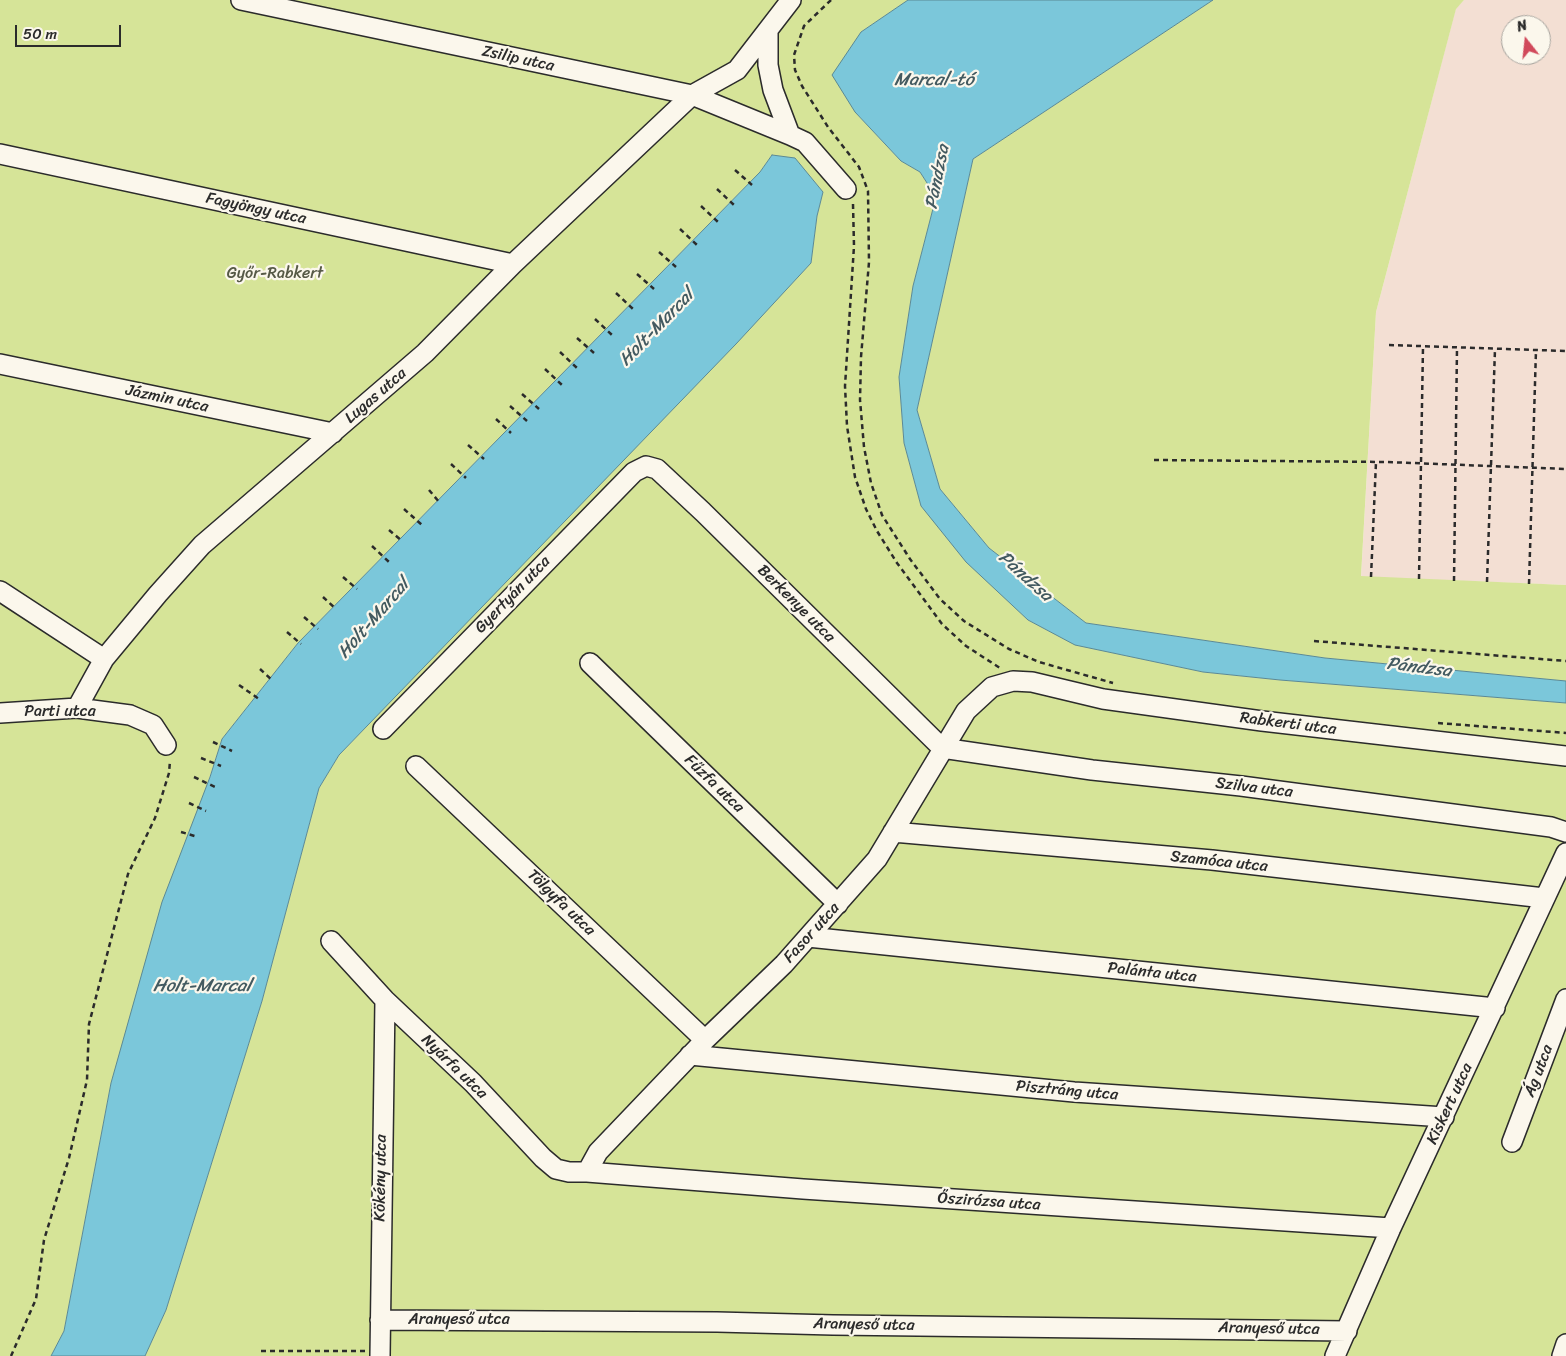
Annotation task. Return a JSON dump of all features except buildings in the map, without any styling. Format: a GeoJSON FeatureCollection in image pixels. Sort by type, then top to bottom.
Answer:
{"type":"FeatureCollection","features":[{"type":"Feature","properties":{"kind":"street","name":"Zsilip utca"},"geometry":{"type":"LineString","coordinates":[[241,0],[692,95],[790,135]]}},
{"type":"Feature","properties":{"kind":"street"},"geometry":{"type":"LineString","coordinates":[[791,0],[768,31],[768,65],[773,90],[790,135],[805,142],[846,189]]}},
{"type":"Feature","properties":{"kind":"street","name":"Lugas utca"},"geometry":{"type":"LineString","coordinates":[[77,708],[104,659],[202,545],[425,353],[512,264],[692,95],[737,70],[768,31]]}},
{"type":"Feature","properties":{"kind":"street","name":"Fagyöngy utca"},"geometry":{"type":"LineString","coordinates":[[0,154],[512,264]]}},
{"type":"Feature","properties":{"kind":"street","name":"Jázmin utca"},"geometry":{"type":"LineString","coordinates":[[0,364],[333,433]]}},
{"type":"Feature","properties":{"kind":"street","name":"Gyertyán utca"},"geometry":{"type":"LineString","coordinates":[[383,729],[634,472],[646,466]]}},
{"type":"Feature","properties":{"kind":"street","name":"Berkenye utca"},"geometry":{"type":"LineString","coordinates":[[646,466],[657,469],[703,512],[942,748]]}},
{"type":"Feature","properties":{"kind":"street"},"geometry":{"type":"LineString","coordinates":[[0,591],[73,636],[104,659]]}},
{"type":"Feature","properties":{"kind":"street","name":"Fűzfa utca"},"geometry":{"type":"LineString","coordinates":[[590,663],[838,904]]}},
{"type":"Feature","properties":{"kind":"street","name":"Fasor utca"},"geometry":{"type":"LineString","coordinates":[[587,1172],[598,1152],[690,1055],[784,964],[877,859],[966,710],[992,687],[1013,681]]}},
{"type":"Feature","properties":{"kind":"street","name":"Rabkerti utca"},"geometry":{"type":"LineString","coordinates":[[1013,681],[1032,682],[1102,699],[1262,722],[1566,756]]}},
{"type":"Feature","properties":{"kind":"street","name":"Parti utca"},"geometry":{"type":"LineString","coordinates":[[0,713],[77,708],[130,715],[153,725],[166,745]]}},
{"type":"Feature","properties":{"kind":"street","name":"Szilva utca"},"geometry":{"type":"LineString","coordinates":[[942,748],[1092,770],[1241,786],[1551,827],[1566,832]]}},
{"type":"Feature","properties":{"kind":"street","name":"Tölgyfa utca"},"geometry":{"type":"LineString","coordinates":[[416,766],[705,1040]]}},
{"type":"Feature","properties":{"kind":"street","name":"Szamóca utca"},"geometry":{"type":"LineString","coordinates":[[893,832],[1212,860],[1544,898]]}},
{"type":"Feature","properties":{"kind":"street","name":"Kiskert utca"},"geometry":{"type":"LineString","coordinates":[[1335,1356],[1348,1331],[1392,1228],[1566,852]]}},
{"type":"Feature","properties":{"kind":"street","name":"Palánta utca"},"geometry":{"type":"LineString","coordinates":[[808,937],[1495,1008]]}},
{"type":"Feature","properties":{"kind":"street","name":"Nyárfa utca"},"geometry":{"type":"LineString","coordinates":[[331,941],[385,1000],[473,1083],[543,1158],[556,1169],[569,1172],[587,1172]]}},
{"type":"Feature","properties":{"kind":"street","name":"Ág utca"},"geometry":{"type":"LineString","coordinates":[[1512,1142],[1566,999]]}},
{"type":"Feature","properties":{"kind":"street","name":"Kökény utca"},"geometry":{"type":"LineString","coordinates":[[380,1354],[385,1000]]}},
{"type":"Feature","properties":{"kind":"street","name":"Pisztráng utca"},"geometry":{"type":"LineString","coordinates":[[690,1055],[1074,1092],[1444,1117]]}},
{"type":"Feature","properties":{"kind":"street","name":"Őszirózsa utca"},"geometry":{"type":"LineString","coordinates":[[587,1172],[803,1189],[1392,1228]]}},
{"type":"Feature","properties":{"kind":"street","name":"Aranyeső utca"},"geometry":{"type":"LineString","coordinates":[[380,1320],[718,1322],[1348,1331]]}},
{"type":"Feature","properties":{"kind":"street"},"geometry":{"type":"LineString","coordinates":[[1562,1356],[1566,1344]]}},
{"type":"Feature","properties":{"kind":"path"},"geometry":{"type":"LineString","coordinates":[[832,0],[804,26],[794,55],[795,70],[802,86],[828,128],[858,167],[868,191],[869,262],[861,357],[860,400],[864,447],[871,483],[882,514],[910,559],[940,599],[964,621],[1009,649],[1039,662],[1116,684]]}},
{"type":"Feature","properties":{"kind":"path"},"geometry":{"type":"LineString","coordinates":[[735,170],[752,186]]}},
{"type":"Feature","properties":{"kind":"path"},"geometry":{"type":"LineString","coordinates":[[717,189],[734,205]]}},
{"type":"Feature","properties":{"kind":"path"},"geometry":{"type":"LineString","coordinates":[[846,189],[854,203],[854,246],[845,386],[847,426],[855,477],[866,509],[897,563],[942,624],[966,646],[1000,668],[1013,681]]}},
{"type":"Feature","properties":{"kind":"path"},"geometry":{"type":"LineString","coordinates":[[701,206],[718,222]]}},
{"type":"Feature","properties":{"kind":"path"},"geometry":{"type":"LineString","coordinates":[[680,229],[697,245]]}},
{"type":"Feature","properties":{"kind":"path"},"geometry":{"type":"LineString","coordinates":[[659,252],[676,268]]}},
{"type":"Feature","properties":{"kind":"path"},"geometry":{"type":"LineString","coordinates":[[637,274],[654,289]]}},
{"type":"Feature","properties":{"kind":"path"},"geometry":{"type":"LineString","coordinates":[[616,293],[633,309]]}},
{"type":"Feature","properties":{"kind":"path"},"geometry":{"type":"LineString","coordinates":[[595,319],[612,335]]}},
{"type":"Feature","properties":{"kind":"path"},"geometry":{"type":"LineString","coordinates":[[577,338],[594,353]]}},
{"type":"Feature","properties":{"kind":"path"},"geometry":{"type":"LineString","coordinates":[[1389,345],[1566,351]]}},
{"type":"Feature","properties":{"kind":"path"},"geometry":{"type":"LineString","coordinates":[[1419,579],[1423,346]]}},
{"type":"Feature","properties":{"kind":"path"},"geometry":{"type":"LineString","coordinates":[[1454,581],[1457,348]]}},
{"type":"Feature","properties":{"kind":"path"},"geometry":{"type":"LineString","coordinates":[[1487,582],[1495,349]]}},
{"type":"Feature","properties":{"kind":"path"},"geometry":{"type":"LineString","coordinates":[[1529,584],[1536,350]]}},
{"type":"Feature","properties":{"kind":"path"},"geometry":{"type":"LineString","coordinates":[[560,352],[577,368]]}},
{"type":"Feature","properties":{"kind":"path"},"geometry":{"type":"LineString","coordinates":[[545,369],[562,385]]}},
{"type":"Feature","properties":{"kind":"path"},"geometry":{"type":"LineString","coordinates":[[522,394],[539,409]]}},
{"type":"Feature","properties":{"kind":"path"},"geometry":{"type":"LineString","coordinates":[[510,406],[527,421]]}},
{"type":"Feature","properties":{"kind":"path"},"geometry":{"type":"LineString","coordinates":[[496,419],[511,433]]}},
{"type":"Feature","properties":{"kind":"path"},"geometry":{"type":"LineString","coordinates":[[468,445],[484,459]]}},
{"type":"Feature","properties":{"kind":"path"},"geometry":{"type":"LineString","coordinates":[[1154,460],[1376,462],[1566,469]]}},
{"type":"Feature","properties":{"kind":"path"},"geometry":{"type":"LineString","coordinates":[[1371,577],[1376,462]]}},
{"type":"Feature","properties":{"kind":"path"},"geometry":{"type":"LineString","coordinates":[[451,464],[466,478]]}},
{"type":"Feature","properties":{"kind":"path"},"geometry":{"type":"LineString","coordinates":[[429,490],[440,503]]}},
{"type":"Feature","properties":{"kind":"path"},"geometry":{"type":"LineString","coordinates":[[404,509],[422,525]]}},
{"type":"Feature","properties":{"kind":"path"},"geometry":{"type":"LineString","coordinates":[[389,530],[402,541]]}},
{"type":"Feature","properties":{"kind":"path"},"geometry":{"type":"LineString","coordinates":[[372,546],[389,562]]}},
{"type":"Feature","properties":{"kind":"path"},"geometry":{"type":"LineString","coordinates":[[343,576],[357,588]]}},
{"type":"Feature","properties":{"kind":"path"},"geometry":{"type":"LineString","coordinates":[[323,597],[336,609]]}},
{"type":"Feature","properties":{"kind":"path"},"geometry":{"type":"LineString","coordinates":[[304,617],[318,629]]}},
{"type":"Feature","properties":{"kind":"path"},"geometry":{"type":"LineString","coordinates":[[287,632],[301,644]]}},
{"type":"Feature","properties":{"kind":"path"},"geometry":{"type":"LineString","coordinates":[[1314,641],[1566,661]]}},
{"type":"Feature","properties":{"kind":"path"},"geometry":{"type":"LineString","coordinates":[[260,669],[273,681]]}},
{"type":"Feature","properties":{"kind":"path"},"geometry":{"type":"LineString","coordinates":[[239,685],[259,699]]}},
{"type":"Feature","properties":{"kind":"path"},"geometry":{"type":"LineString","coordinates":[[1438,723],[1566,733]]}},
{"type":"Feature","properties":{"kind":"path"},"geometry":{"type":"LineString","coordinates":[[213,742],[232,751]]}},
{"type":"Feature","properties":{"kind":"path"},"geometry":{"type":"LineString","coordinates":[[11,1356],[36,1299],[44,1240],[69,1158],[87,1080],[89,1024],[128,874],[155,818],[168,773],[170,756],[166,745]]}},
{"type":"Feature","properties":{"kind":"path"},"geometry":{"type":"LineString","coordinates":[[201,758],[221,766]]}},
{"type":"Feature","properties":{"kind":"path"},"geometry":{"type":"LineString","coordinates":[[194,777],[215,787]]}},
{"type":"Feature","properties":{"kind":"path"},"geometry":{"type":"LineString","coordinates":[[189,803],[206,812]]}},
{"type":"Feature","properties":{"kind":"path"},"geometry":{"type":"LineString","coordinates":[[181,832],[198,837]]}},
{"type":"Feature","properties":{"kind":"path"},"geometry":{"type":"LineString","coordinates":[[261,1351],[380,1354]]}},
{"type":"Feature","properties":{"kind":"shaded area"},"geometry":{"type":"Polygon","coordinates":[[[1464,0],[1566,0],[1566,585],[1361,577],[1376,312],[1456,8],[1464,0]]]}},
{"type":"Feature","properties":{"kind":"green space","name":"Győr-Rabkert"},"geometry":{"type":"Polygon","coordinates":[[[0,0],[908,0],[861,32],[855,112],[901,161],[920,172],[936,197],[913,286],[899,377],[904,443],[921,506],[1028,620],[1076,645],[1203,672],[1566,703],[1566,1356],[145,1356],[166,1310],[262,1001],[319,788],[339,755],[811,263],[817,216],[823,192],[795,159],[772,155],[760,172],[298,643],[222,739],[111,1083],[64,1331],[51,1356],[0,1356],[0,0]]]}},
{"type":"Feature","properties":{"kind":"green space"},"geometry":{"type":"Polygon","coordinates":[[[1213,0],[1464,0],[1456,9],[1376,312],[1361,576],[1566,585],[1566,681],[1325,658],[1086,623],[989,548],[940,489],[917,410],[973,159],[1213,0]]]}},
{"type":"Feature","properties":{"kind":"water"},"geometry":{"type":"Polygon","coordinates":[[[908,0],[1213,0],[973,159],[917,410],[940,489],[989,548],[1086,623],[1325,658],[1566,681],[1566,703],[1203,672],[1075,645],[1028,620],[966,562],[921,506],[904,443],[899,377],[913,286],[936,197],[920,172],[901,161],[855,112],[832,75],[861,32],[908,0]]]}},
{"type":"Feature","properties":{"kind":"water","name":"Holt-Marcal"},"geometry":{"type":"Polygon","coordinates":[[[772,155],[795,158],[823,192],[817,216],[811,263],[736,344],[339,755],[319,788],[262,1001],[166,1310],[145,1356],[51,1356],[64,1331],[111,1083],[162,902],[210,777],[222,739],[298,643],[760,172],[772,155]]]}},
{"type":"Feature","properties":{"kind":"water label","name":"Marcal-tó"},"geometry":{"type":"Point","coordinates":[934,80]}},
{"type":"Feature","properties":{"kind":"water label","name":"Pándzsa"},"geometry":{"type":"Point","coordinates":[938,177]}},
{"type":"Feature","properties":{"kind":"water label","name":"Pándzsa"},"geometry":{"type":"Point","coordinates":[1025,577]}},
{"type":"Feature","properties":{"kind":"water label","name":"Pándzsa"},"geometry":{"type":"Point","coordinates":[1419,668]}}]}
